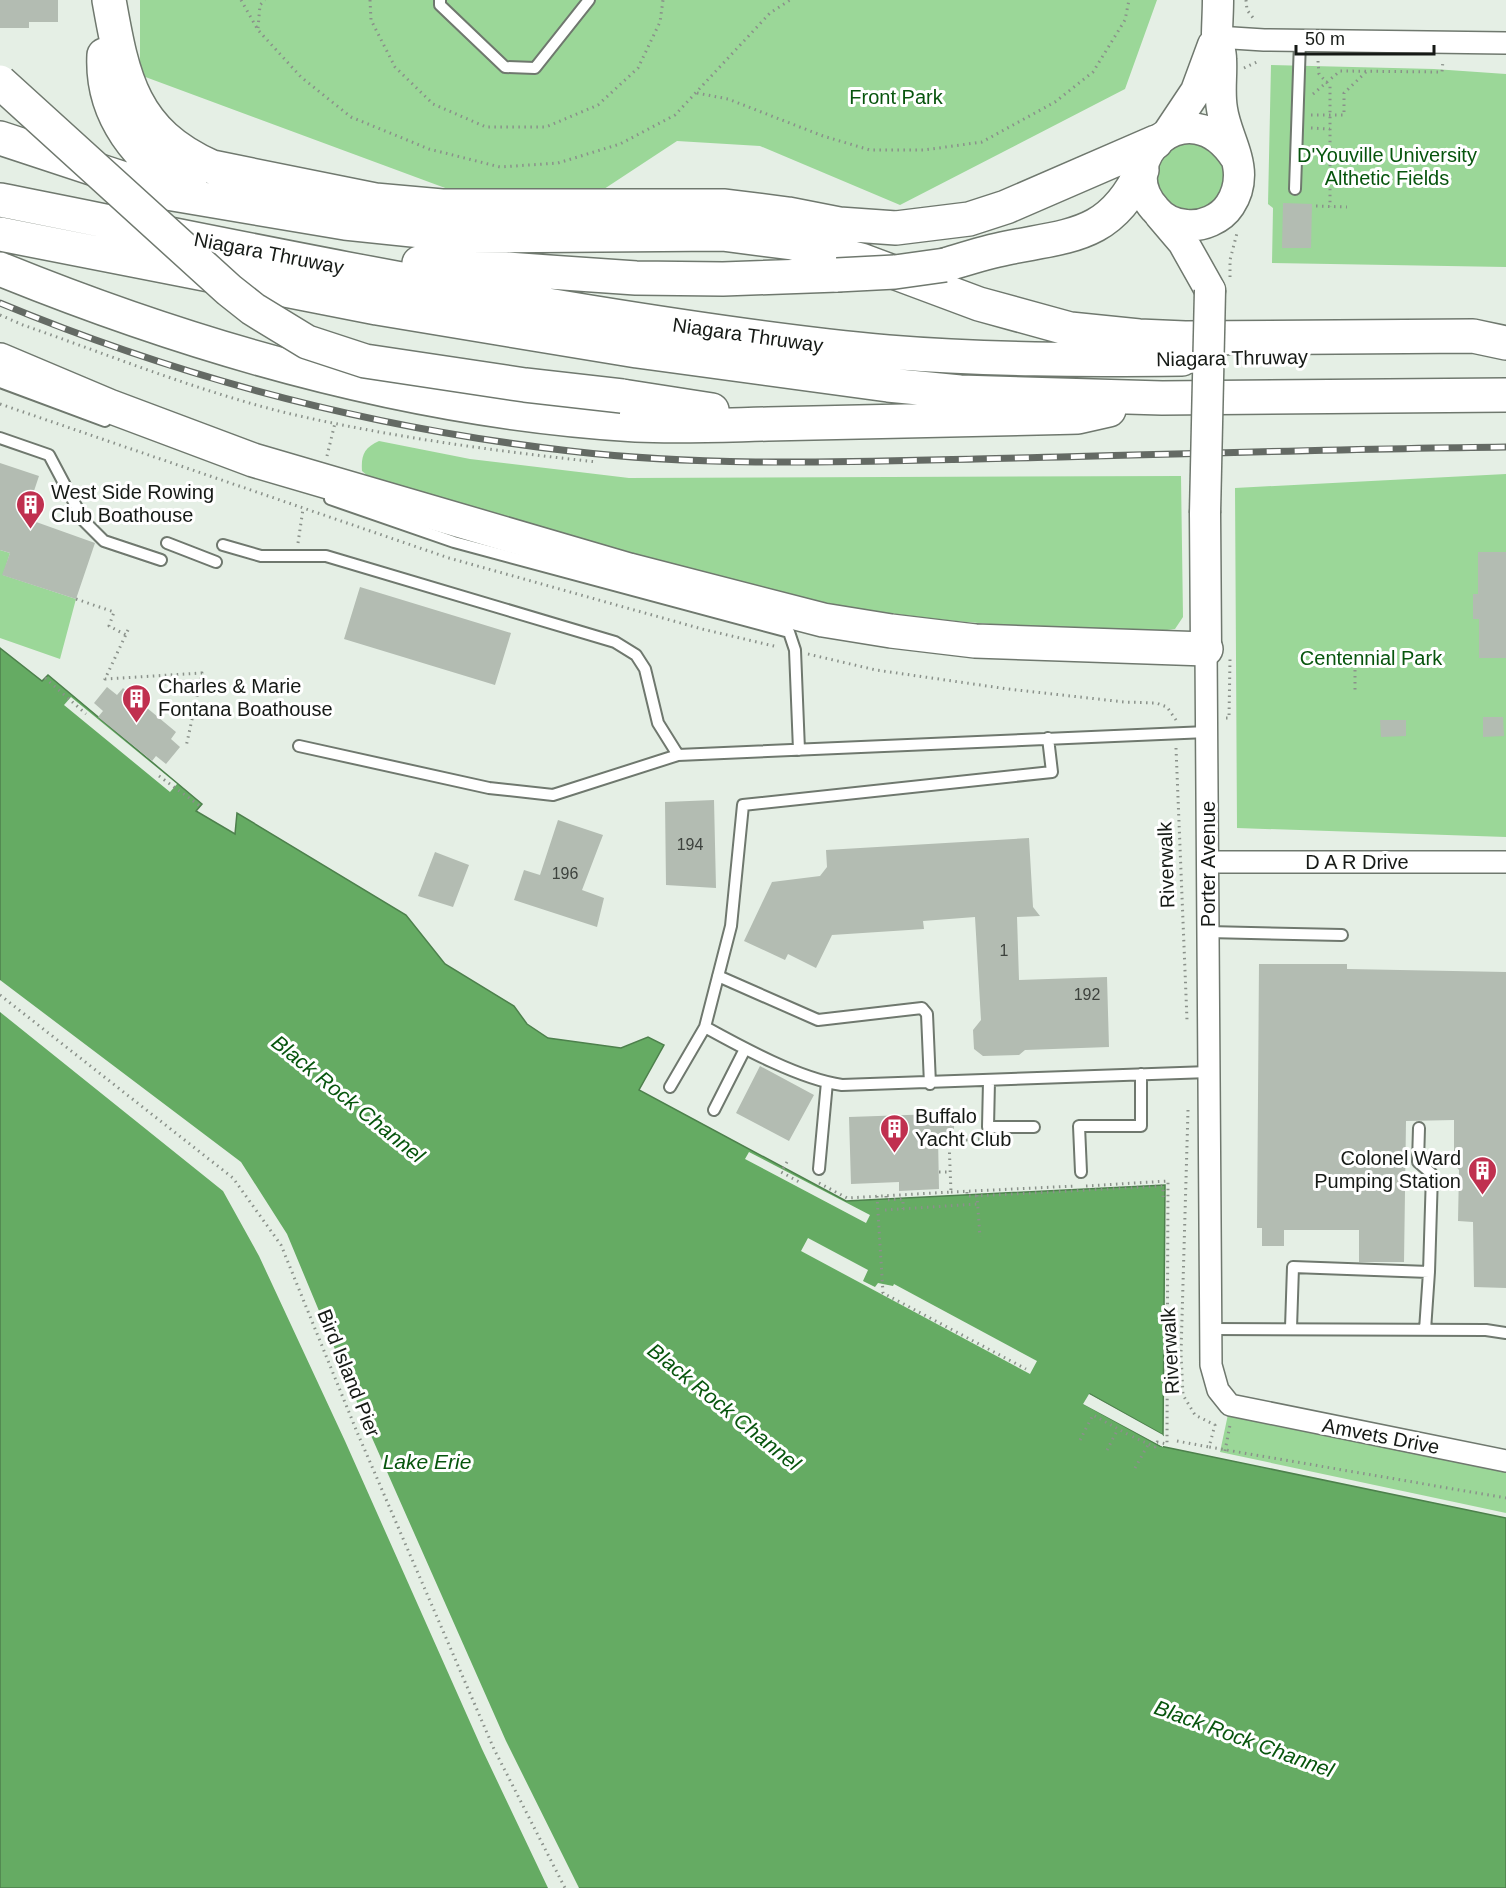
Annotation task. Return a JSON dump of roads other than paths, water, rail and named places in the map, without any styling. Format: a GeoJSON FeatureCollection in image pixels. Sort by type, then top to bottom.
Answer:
{"type":"FeatureCollection","features":[{"type":"Feature","properties":{"kind":"highway"},"geometry":{"type":"LineString","coordinates":[[108,0],[118,54],[128,87],[140,111],[168,142],[190,157],[212,167],[375,200],[442,206],[511,208],[725,206],[866,227],[934,226],[969,219],[1006,207],[1155,148]]}},
{"type":"Feature","properties":{"kind":"highway"},"geometry":{"type":"LineString","coordinates":[[108,0],[103,73],[108,97],[122,128],[134,145],[161,171],[193,190],[268,210]]}},
{"type":"Feature","properties":{"kind":"highway"},"geometry":{"type":"LineString","coordinates":[[0,82],[229,290],[253,309],[307,342],[335,352],[388,365],[525,386],[696,406],[766,424]]}},
{"type":"Feature","properties":{"kind":"highway"},"geometry":{"type":"LineString","coordinates":[[0,138],[167,193],[345,224],[470,236],[722,234],[766,238],[824,249],[861,260],[979,304],[1021,317],[1081,330],[1185,338],[1473,336],[1506,343]]}},
{"type":"Feature","properties":{"kind":"highway"},"geometry":{"type":"LineString","coordinates":[[285,257],[359,254],[489,269],[636,278],[723,279],[895,272],[945,265],[1004,248],[1068,237],[1089,229],[1105,221],[1125,202],[1155,148]]}},
{"type":"Feature","properties":{"kind":"highway","name":"Niagara Thruway"},"geometry":{"type":"LineString","coordinates":[[0,200],[285,257],[645,320],[887,352],[991,359],[1090,360],[1506,353]]}},
{"type":"Feature","properties":{"kind":"highway","name":"Niagara Thruway"},"geometry":{"type":"LineString","coordinates":[[0,234],[377,308],[637,351],[813,376],[960,392],[1162,398],[1506,395]]}},
{"type":"Feature","properties":{"kind":"highway"},"geometry":{"type":"LineString","coordinates":[[0,269],[175,334],[308,372],[396,392],[562,418],[702,427],[936,422],[1078,417],[1162,398]]}},
{"type":"Feature","properties":{"kind":"highway"},"geometry":{"type":"LineString","coordinates":[[0,360],[120,411],[253,460],[320,488],[823,620],[975,641],[1206,649]]}},
{"type":"Feature","properties":{"kind":"street","name":"Porter Avenue"},"geometry":{"type":"LineString","coordinates":[[1218,0],[1217,37],[1221,59],[1222,109],[1239,174],[1237,191],[1214,233],[1210,264],[1205,513],[1211,1365],[1224,1400],[1230,1405],[1256,1411]]}},
{"type":"Feature","properties":{"kind":"street","name":"Porter Avenue"},"geometry":{"type":"LineString","coordinates":[[1155,148],[1196,91],[1206,59],[1217,37]]}},
{"type":"Feature","properties":{"kind":"street"},"geometry":{"type":"LineString","coordinates":[[1217,37],[1300,41],[1506,43]]}},
{"type":"Feature","properties":{"kind":"street"},"geometry":{"type":"LineString","coordinates":[[1210,290],[1183,242],[1149,203],[1143,188],[1155,148],[1184,128],[1199,128],[1220,139],[1235,157]]}},
{"type":"Feature","properties":{"kind":"street"},"geometry":{"type":"LineString","coordinates":[[1160,215],[1174,223],[1196,225],[1218,217],[1229,207]]}},
{"type":"Feature","properties":{"kind":"street","name":"D A R Drive"},"geometry":{"type":"LineString","coordinates":[[1208,862],[1506,862]]}},
{"type":"Feature","properties":{"kind":"street","name":"Amvets Drive"},"geometry":{"type":"LineString","coordinates":[[1256,1411],[1506,1461]]}},
{"type":"Feature","properties":{"kind":"lane"},"geometry":{"type":"LineString","coordinates":[[440,0],[441,4],[505,67],[535,68],[590,0]]}},
{"type":"Feature","properties":{"kind":"lane"},"geometry":{"type":"LineString","coordinates":[[1295,189],[1300,41]]}},
{"type":"Feature","properties":{"kind":"lane"},"geometry":{"type":"LineString","coordinates":[[0,382],[116,425]]}},
{"type":"Feature","properties":{"kind":"lane"},"geometry":{"type":"LineString","coordinates":[[0,438],[49,455],[84,521],[104,541],[161,560]]}},
{"type":"Feature","properties":{"kind":"lane"},"geometry":{"type":"LineString","coordinates":[[240,468],[251,472]]}},
{"type":"Feature","properties":{"kind":"lane"},"geometry":{"type":"LineString","coordinates":[[320,488],[454,542],[789,632],[795,650],[799,750]]}},
{"type":"Feature","properties":{"kind":"lane"},"geometry":{"type":"LineString","coordinates":[[167,543],[216,562]]}},
{"type":"Feature","properties":{"kind":"lane"},"geometry":{"type":"LineString","coordinates":[[223,545],[261,556],[326,556],[615,642],[636,655],[645,669],[658,723],[678,755]]}},
{"type":"Feature","properties":{"kind":"lane"},"geometry":{"type":"LineString","coordinates":[[299,746],[489,788],[553,795],[678,755],[1207,732]]}},
{"type":"Feature","properties":{"kind":"lane"},"geometry":{"type":"LineString","coordinates":[[670,1087],[705,1027],[731,926],[743,805],[1052,772],[1048,738]]}},
{"type":"Feature","properties":{"kind":"lane"},"geometry":{"type":"LineString","coordinates":[[1208,932],[1342,935]]}},
{"type":"Feature","properties":{"kind":"lane"},"geometry":{"type":"LineString","coordinates":[[718,976],[818,1020],[922,1008],[927,1014],[930,1084]]}},
{"type":"Feature","properties":{"kind":"lane"},"geometry":{"type":"LineString","coordinates":[[705,1027],[745,1049],[827,1082],[842,1085],[930,1084],[1209,1072]]}},
{"type":"Feature","properties":{"kind":"lane"},"geometry":{"type":"LineString","coordinates":[[714,1110],[745,1049]]}},
{"type":"Feature","properties":{"kind":"lane"},"geometry":{"type":"LineString","coordinates":[[1081,1172],[1079,1126],[1141,1126],[1141,1074]]}},
{"type":"Feature","properties":{"kind":"lane"},"geometry":{"type":"LineString","coordinates":[[989,1081],[988,1127],[1034,1127]]}},
{"type":"Feature","properties":{"kind":"lane"},"geometry":{"type":"LineString","coordinates":[[819,1169],[827,1082]]}},
{"type":"Feature","properties":{"kind":"lane"},"geometry":{"type":"LineString","coordinates":[[1419,1128],[1418,1162],[1432,1174],[1425,1330]]}},
{"type":"Feature","properties":{"kind":"lane"},"geometry":{"type":"LineString","coordinates":[[1291,1328],[1293,1267],[1429,1272]]}},
{"type":"Feature","properties":{"kind":"lane"},"geometry":{"type":"LineString","coordinates":[[1211,1329],[1291,1328],[1506,1333]]}},
{"type":"Feature","properties":{"kind":"water","name":"Lake Erie"},"geometry":{"type":"Polygon","coordinates":[[[0,648],[42,681],[48,675],[202,804],[196,811],[235,834],[237,813],[406,915],[445,964],[514,1006],[527,1024],[548,1038],[621,1048],[648,1037],[664,1045],[639,1090],[846,1201],[1165,1185],[1163,1435],[1090,1394],[1084,1404],[1160,1446],[1506,1518],[1506,1888],[0,1888],[0,648]]]}},
{"type":"Feature","properties":{"kind":"railway"},"geometry":{"type":"LineString","coordinates":[[0,303],[139,355],[280,397],[424,429],[496,441],[621,456],[722,461],[824,462],[1506,447]]}},
{"type":"Feature","properties":{"kind":"place","name":"West Side Rowing Club Boathouse"},"geometry":{"type":"Point","coordinates":[30,530]}},
{"type":"Feature","properties":{"kind":"place","name":"Charles & Marie Fontana Boathouse"},"geometry":{"type":"Point","coordinates":[137,724]}},
{"type":"Feature","properties":{"kind":"place","name":"Buffalo Yacht Club"},"geometry":{"type":"Point","coordinates":[894,1154]}},
{"type":"Feature","properties":{"kind":"place","name":"Colonel Ward Pumping Station"},"geometry":{"type":"Point","coordinates":[1482,1196]}},
{"type":"Feature","properties":{"kind":"park label","name":"Front Park"},"geometry":{"type":"Point","coordinates":[896,97]}},
{"type":"Feature","properties":{"kind":"park label","name":"D'Youville University Althetic Fields"},"geometry":{"type":"Point","coordinates":[1387,166]}},
{"type":"Feature","properties":{"kind":"park label","name":"Centennial Park"},"geometry":{"type":"Point","coordinates":[1371,658]}},
{"type":"Feature","properties":{"kind":"water label","name":"Black Rock Channel"},"geometry":{"type":"Point","coordinates":[348,1099]}},
{"type":"Feature","properties":{"kind":"water label","name":"Black Rock Channel"},"geometry":{"type":"Point","coordinates":[724,1407]}},
{"type":"Feature","properties":{"kind":"water label","name":"Black Rock Channel"},"geometry":{"type":"Point","coordinates":[1244,1739]}}]}
